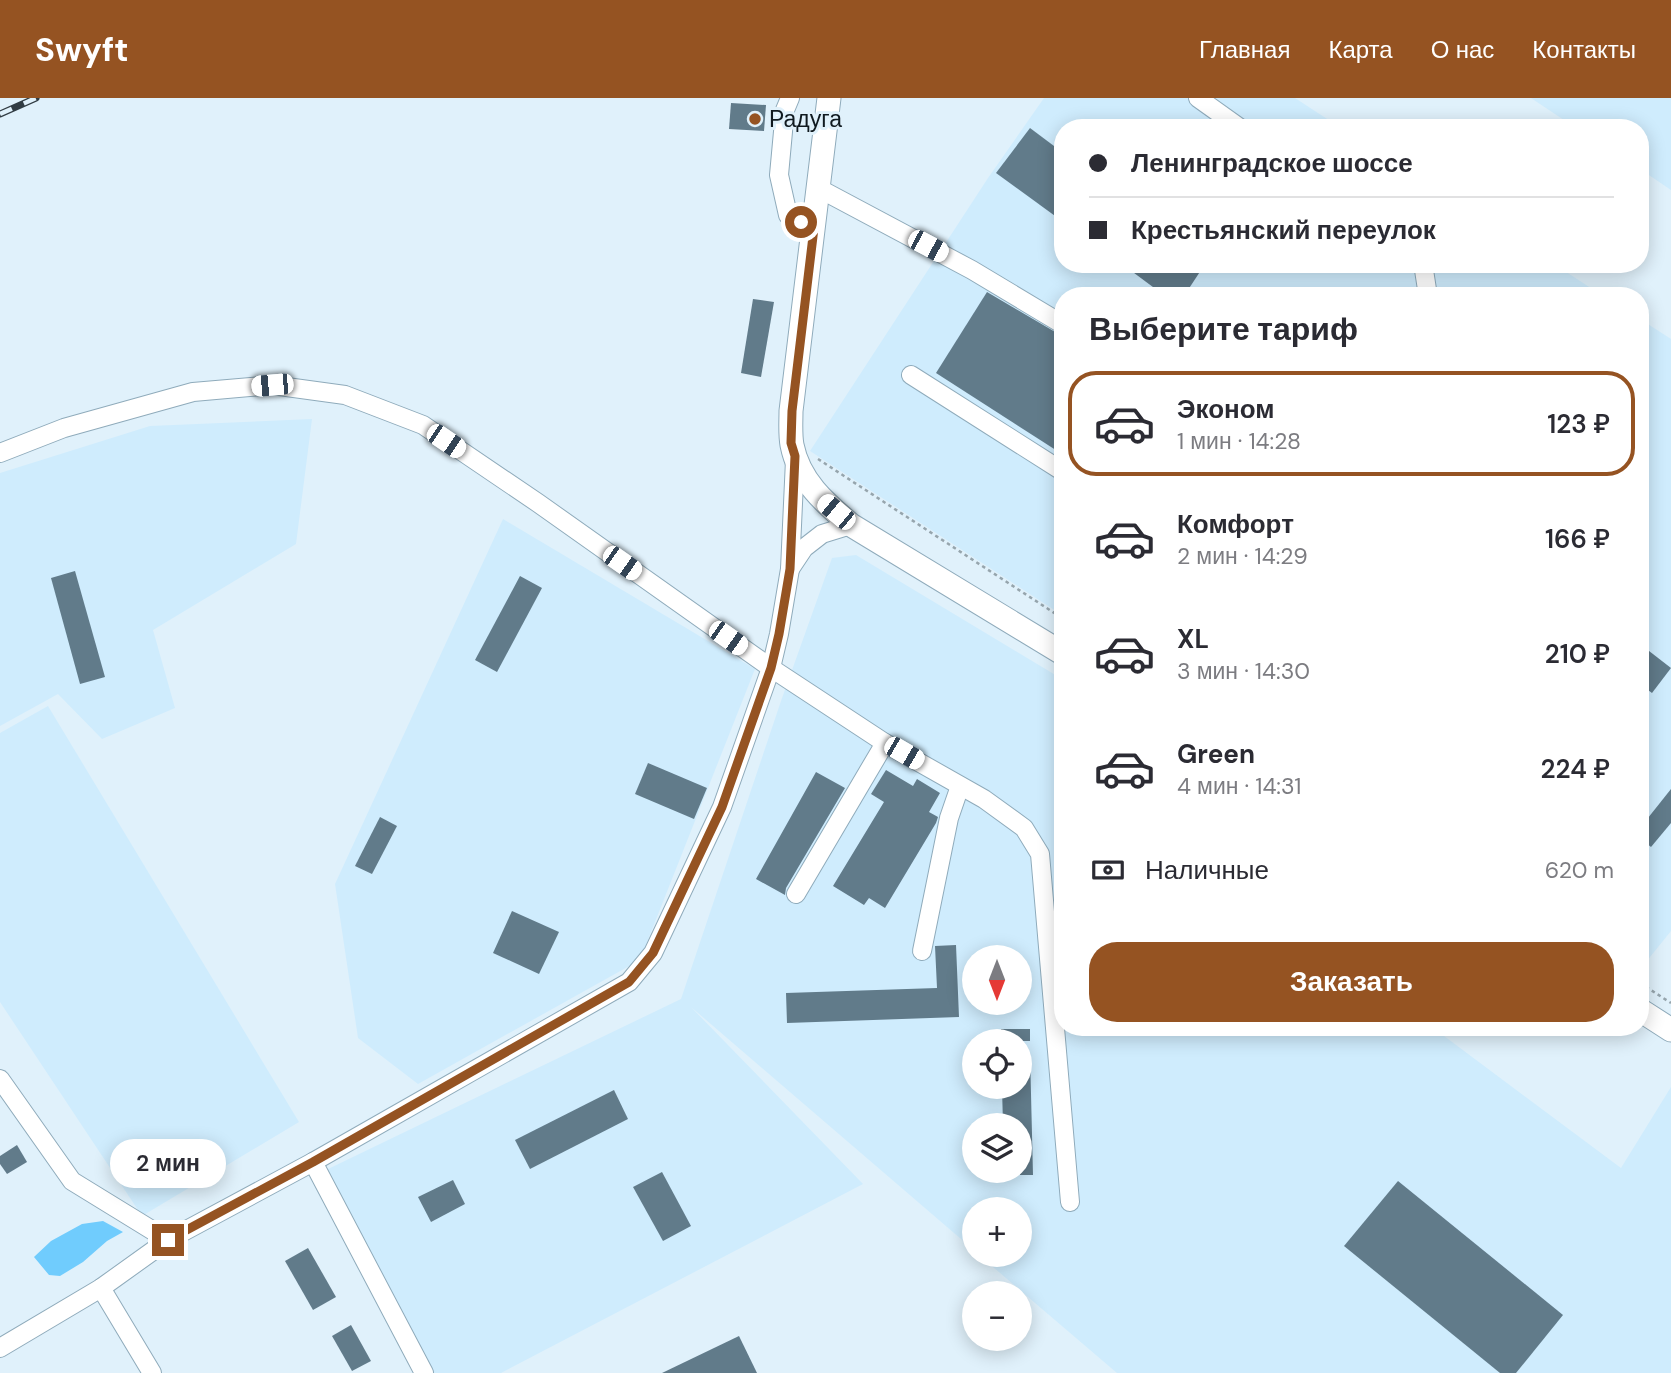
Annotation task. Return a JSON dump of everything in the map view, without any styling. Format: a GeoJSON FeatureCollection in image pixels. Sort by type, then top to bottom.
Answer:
{"type":"FeatureCollection","features":[{"type":"Feature","properties":{"kind":"main road"},"geometry":{"type":"LineString","coordinates":[[829,98],[792,411],[793,449],[820,499],[851,525],[1054,648]]}},
{"type":"Feature","properties":{"kind":"main road"},"geometry":{"type":"LineString","coordinates":[[1649,1016],[1671,1030]]}},
{"type":"Feature","properties":{"kind":"street"},"geometry":{"type":"LineString","coordinates":[[790,98],[785,110],[779,175],[788,215],[814,228]]}},
{"type":"Feature","properties":{"kind":"street"},"geometry":{"type":"LineString","coordinates":[[1198,98],[1227,119]]}},
{"type":"Feature","properties":{"kind":"street"},"geometry":{"type":"LineString","coordinates":[[818,188],[972,270],[1054,319]]}},
{"type":"Feature","properties":{"kind":"street"},"geometry":{"type":"LineString","coordinates":[[911,375],[1054,466]]}},
{"type":"Feature","properties":{"kind":"street"},"geometry":{"type":"LineString","coordinates":[[0,453],[64,428],[193,392],[272,385],[345,395],[423,425],[771,668],[885,743],[984,799],[1024,828],[1040,854],[1054,1016]]}},
{"type":"Feature","properties":{"kind":"street"},"geometry":{"type":"LineString","coordinates":[[2,1344],[102,1288],[168,1240],[313,1162],[629,982],[653,953],[722,807],[771,668],[790,569],[793,449]]}},
{"type":"Feature","properties":{"kind":"street"},"geometry":{"type":"LineString","coordinates":[[790,569],[804,548],[822,534],[851,525]]}},
{"type":"Feature","properties":{"kind":"street"},"geometry":{"type":"LineString","coordinates":[[796,894],[885,743]]}},
{"type":"Feature","properties":{"kind":"street"},"geometry":{"type":"LineString","coordinates":[[922,951],[949,818],[960,786]]}},
{"type":"Feature","properties":{"kind":"street"},"geometry":{"type":"LineString","coordinates":[[1056,1036],[1070,1202]]}},
{"type":"Feature","properties":{"kind":"street"},"geometry":{"type":"LineString","coordinates":[[0,1079],[72,1181],[168,1240]]}},
{"type":"Feature","properties":{"kind":"street"},"geometry":{"type":"LineString","coordinates":[[313,1162],[424,1373]]}},
{"type":"Feature","properties":{"kind":"street"},"geometry":{"type":"LineString","coordinates":[[102,1288],[152,1373]]}},
{"type":"Feature","properties":{"kind":"path"},"geometry":{"type":"LineString","coordinates":[[793,449],[1054,613]]}},
{"type":"Feature","properties":{"kind":"path"},"geometry":{"type":"LineString","coordinates":[[1649,989],[1671,1003]]}},
{"type":"Feature","properties":{"kind":"shaded area"},"geometry":{"type":"Polygon","coordinates":[[[1044,98],[1295,98],[1327,119],[1054,119],[1054,273],[1568,273],[1589,287],[1054,287],[1054,610],[810,451],[988,178],[1044,98]]]}},
{"type":"Feature","properties":{"kind":"shaded area"},"geometry":{"type":"Polygon","coordinates":[[[1531,98],[1671,98],[1671,190],[1649,175],[1649,119],[1562,119],[1531,98]]]}},
{"type":"Feature","properties":{"kind":"shaded area"},"geometry":{"type":"Polygon","coordinates":[[[1649,325],[1671,339],[1671,931],[1649,958],[1649,325]]]}},
{"type":"Feature","properties":{"kind":"shaded area"},"geometry":{"type":"Polygon","coordinates":[[[312,419],[296,544],[153,630],[175,708],[102,739],[58,694],[0,726],[0,473],[150,426],[312,419]]]}},
{"type":"Feature","properties":{"kind":"shaded area"},"geometry":{"type":"Polygon","coordinates":[[[503,519],[755,669],[640,960],[418,1084],[358,1038],[335,884],[503,519]]]}},
{"type":"Feature","properties":{"kind":"shaded area"},"geometry":{"type":"Polygon","coordinates":[[[856,555],[1054,674],[1054,1036],[1444,1036],[1621,1168],[1671,1087],[1671,1373],[1117,1373],[1032,1300],[1032,1281],[1009,1281],[993,1267],[1032,1267],[1032,1197],[962,1197],[962,1240],[691,1007],[863,1184],[501,1373],[432,1373],[326,1170],[681,999],[832,558],[856,555]]]}},
{"type":"Feature","properties":{"kind":"shaded area"},"geometry":{"type":"Polygon","coordinates":[[[48,706],[299,1122],[142,1216],[0,1002],[0,733],[48,706]]]}},
{"type":"Feature","properties":{"kind":"water"},"geometry":{"type":"Polygon","coordinates":[[[103,1221],[123,1232],[60,1276],[49,1275],[34,1257],[51,1241],[82,1224],[103,1221]]]}},
{"type":"Feature","properties":{"kind":"building"},"geometry":{"type":"Polygon","coordinates":[[[731,103],[766,105],[764,131],[729,129],[731,103]]]}},
{"type":"Feature","properties":{"kind":"building"},"geometry":{"type":"Polygon","coordinates":[[[1030,128],[1054,146],[1054,215],[996,173],[1030,128]]]}},
{"type":"Feature","properties":{"kind":"building"},"geometry":{"type":"Polygon","coordinates":[[[1134,273],[1199,273],[1190,287],[1153,287],[1134,273]]]}},
{"type":"Feature","properties":{"kind":"building"},"geometry":{"type":"Polygon","coordinates":[[[987,292],[1054,331],[1054,449],[936,373],[987,292]]]}},
{"type":"Feature","properties":{"kind":"building"},"geometry":{"type":"Polygon","coordinates":[[[753,299],[774,302],[761,377],[741,373],[753,299]]]}},
{"type":"Feature","properties":{"kind":"building"},"geometry":{"type":"Polygon","coordinates":[[[75,571],[105,677],[80,684],[51,578],[75,571]]]}},
{"type":"Feature","properties":{"kind":"building"},"geometry":{"type":"Polygon","coordinates":[[[520,576],[542,588],[497,672],[475,660],[520,576]]]}},
{"type":"Feature","properties":{"kind":"building"},"geometry":{"type":"Polygon","coordinates":[[[1649,651],[1671,668],[1652,693],[1649,691],[1649,651]]]}},
{"type":"Feature","properties":{"kind":"building"},"geometry":{"type":"Polygon","coordinates":[[[648,763],[707,788],[694,819],[635,794],[648,763]]]}},
{"type":"Feature","properties":{"kind":"building"},"geometry":{"type":"Polygon","coordinates":[[[886,770],[913,786],[917,779],[940,793],[929,812],[938,817],[936,823],[885,908],[869,898],[864,905],[833,886],[884,802],[871,794],[886,770]]]}},
{"type":"Feature","properties":{"kind":"building"},"geometry":{"type":"Polygon","coordinates":[[[816,772],[845,788],[786,888],[785,895],[756,879],[816,772]]]}},
{"type":"Feature","properties":{"kind":"building"},"geometry":{"type":"Polygon","coordinates":[[[1671,789],[1671,823],[1651,847],[1649,817],[1671,789]]]}},
{"type":"Feature","properties":{"kind":"building"},"geometry":{"type":"Polygon","coordinates":[[[380,817],[397,826],[372,874],[355,866],[380,817]]]}},
{"type":"Feature","properties":{"kind":"building"},"geometry":{"type":"Polygon","coordinates":[[[512,911],[559,932],[539,974],[493,953],[512,911]]]}},
{"type":"Feature","properties":{"kind":"building"},"geometry":{"type":"Polygon","coordinates":[[[956,945],[959,1017],[787,1023],[786,993],[937,988],[935,946],[956,945]]]}},
{"type":"Feature","properties":{"kind":"building"},"geometry":{"type":"Polygon","coordinates":[[[614,1090],[628,1119],[530,1169],[515,1140],[614,1090]]]}},
{"type":"Feature","properties":{"kind":"building"},"geometry":{"type":"Polygon","coordinates":[[[1002,1099],[1031,1099],[1031,1113],[1003,1113],[1002,1099]]]}},
{"type":"Feature","properties":{"kind":"building"},"geometry":{"type":"Polygon","coordinates":[[[17,1145],[27,1162],[7,1174],[0,1164],[0,1156],[17,1145]]]}},
{"type":"Feature","properties":{"kind":"building"},"geometry":{"type":"Polygon","coordinates":[[[662,1172],[691,1226],[663,1241],[633,1187],[662,1172]]]}},
{"type":"Feature","properties":{"kind":"building"},"geometry":{"type":"Polygon","coordinates":[[[453,1180],[465,1204],[431,1222],[418,1197],[453,1180]]]}},
{"type":"Feature","properties":{"kind":"building"},"geometry":{"type":"Polygon","coordinates":[[[1398,1181],[1563,1315],[1516,1373],[1500,1373],[1344,1246],[1398,1181]]]}},
{"type":"Feature","properties":{"kind":"building"},"geometry":{"type":"Polygon","coordinates":[[[308,1248],[336,1297],[313,1310],[285,1261],[308,1248]]]}},
{"type":"Feature","properties":{"kind":"building"},"geometry":{"type":"Polygon","coordinates":[[[351,1325],[371,1361],[352,1371],[332,1336],[351,1325]]]}},
{"type":"Feature","properties":{"kind":"building"},"geometry":{"type":"Polygon","coordinates":[[[739,1336],[757,1373],[662,1373],[739,1336]]]}},
{"type":"Feature","properties":{"kind":"railway"},"geometry":{"type":"LineString","coordinates":[[0,114],[36,98]]}},
{"type":"Feature","properties":{"kind":"place","name":"Радуга"},"geometry":{"type":"Point","coordinates":[755,119]}},
{"type":"Feature","properties":{"kind":"route"},"geometry":{"type":"LineString","coordinates":[[168,1240],[313,1162],[629,982],[653,953],[722,807],[771,668],[779,634],[790,569],[795,456],[791,443],[792,411],[814,228],[801,222]]}}]}
